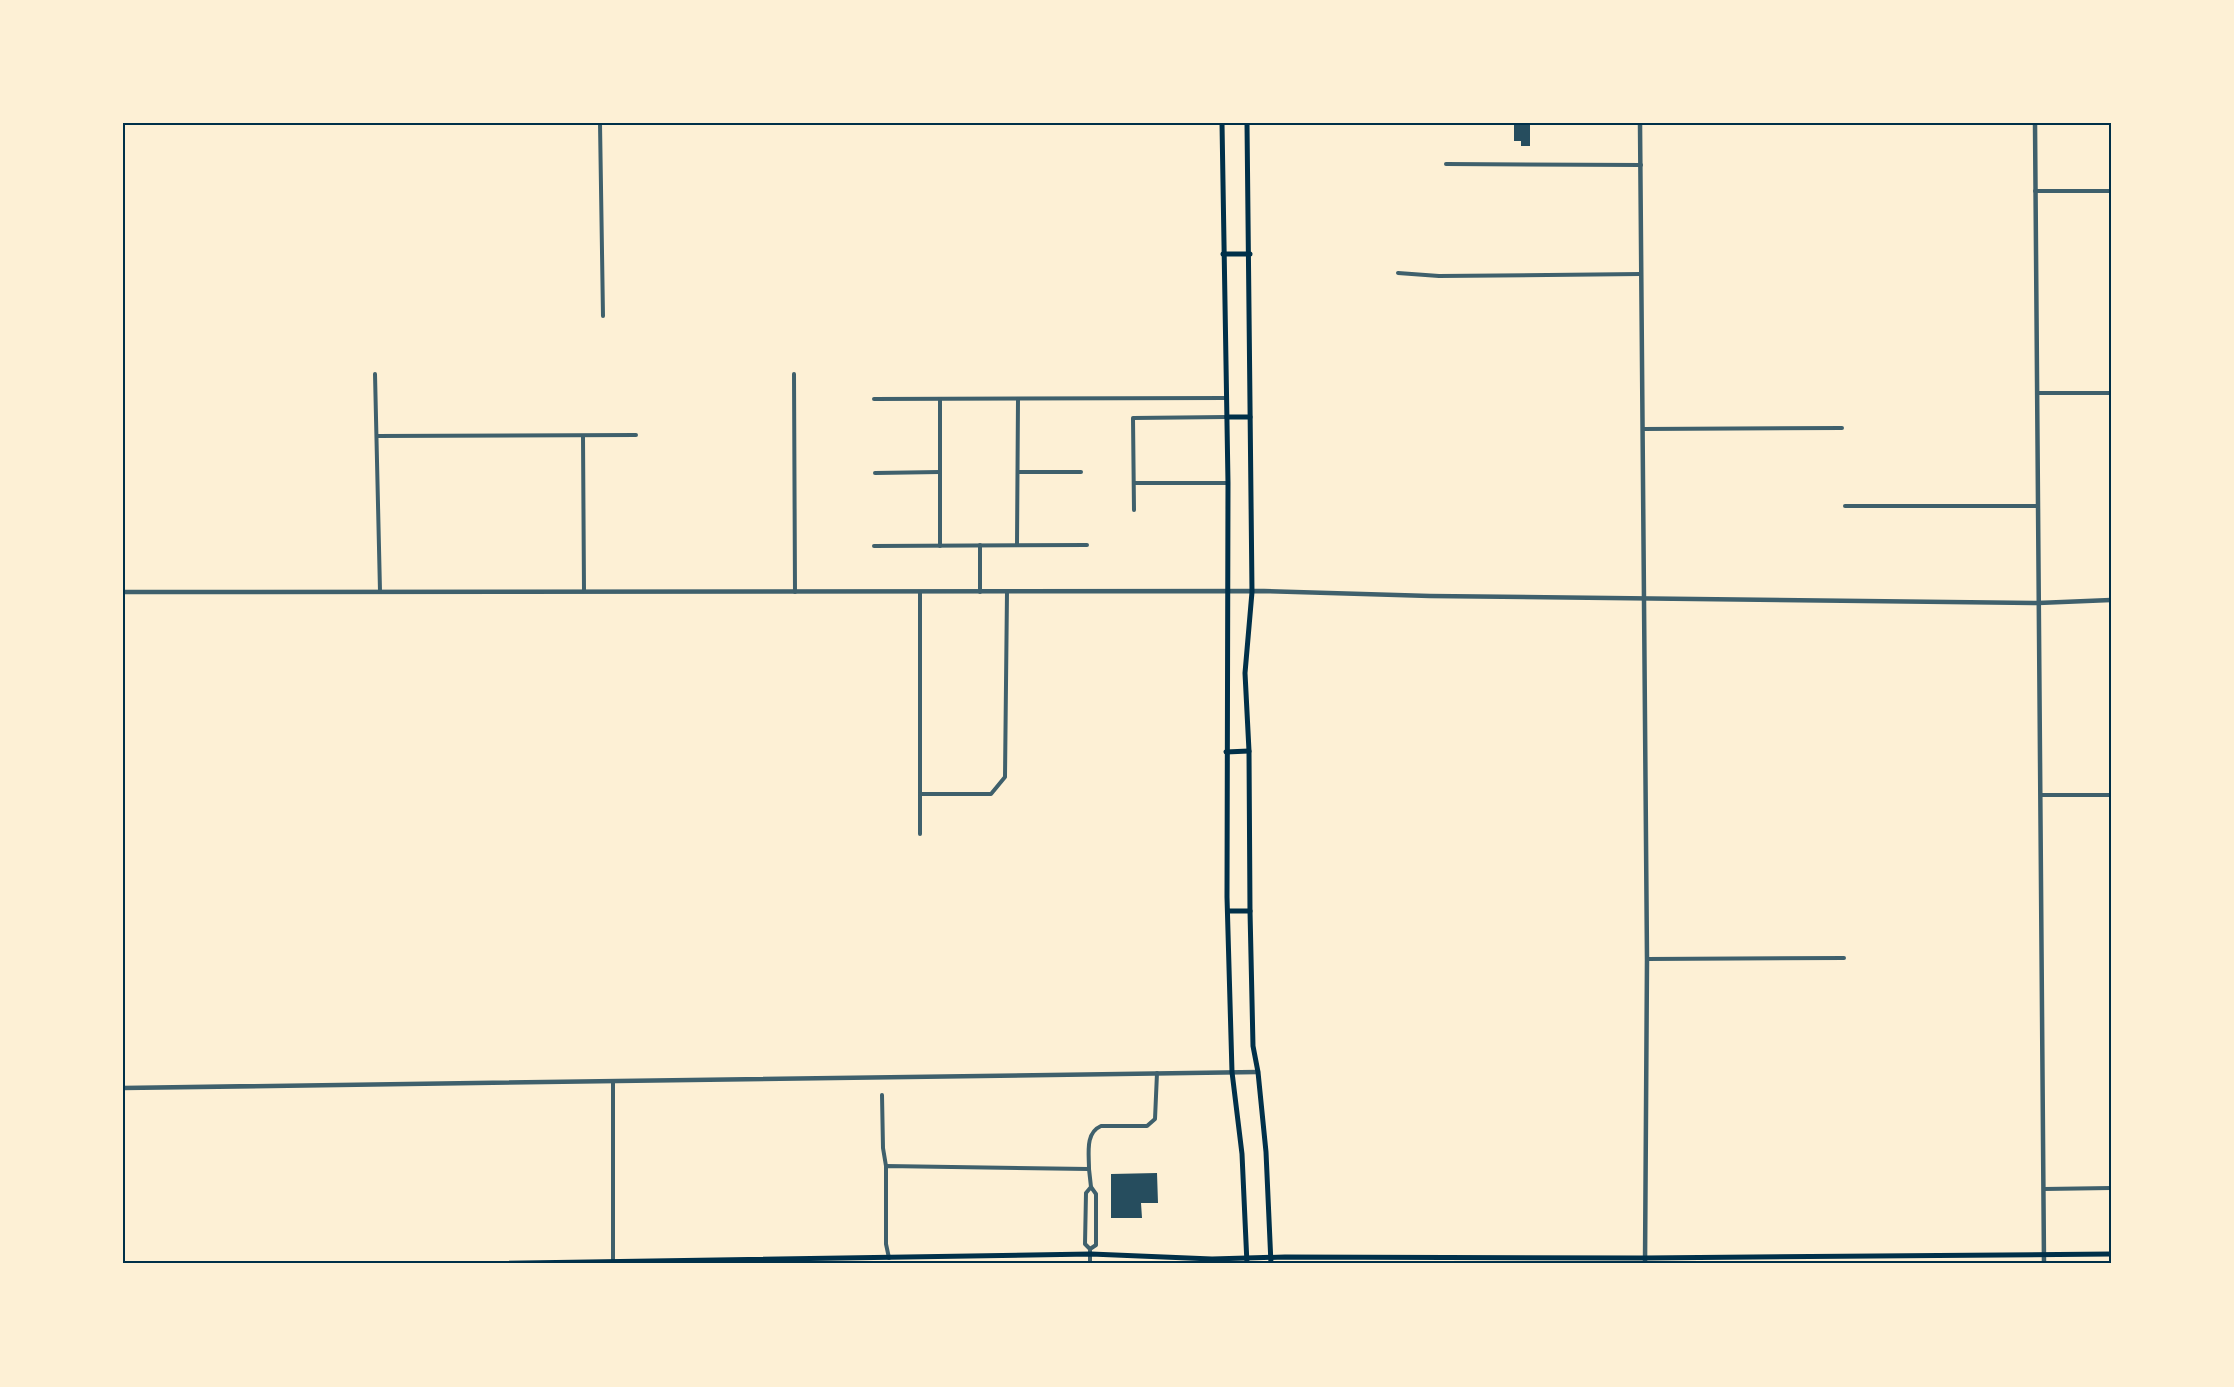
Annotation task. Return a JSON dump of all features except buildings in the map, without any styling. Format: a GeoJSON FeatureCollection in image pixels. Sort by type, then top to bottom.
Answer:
{"type":"FeatureCollection","features":[{"type":"Feature","properties":{"kind":"main road"},"geometry":{"type":"LineString","coordinates":[[1222,123],[1228,483],[1226,752],[1228,911],[1232,1072],[1242,1154],[1247,1261]]}},
{"type":"Feature","properties":{"kind":"main road"},"geometry":{"type":"LineString","coordinates":[[1247,123],[1252,592],[1245,673],[1249,751],[1250,911],[1253,1046],[1266,1152],[1271,1261]]}},
{"type":"Feature","properties":{"kind":"main road"},"geometry":{"type":"LineString","coordinates":[[1223,254],[1250,254]]}},
{"type":"Feature","properties":{"kind":"main road"},"geometry":{"type":"LineString","coordinates":[[1227,417],[1250,417]]}},
{"type":"Feature","properties":{"kind":"main road"},"geometry":{"type":"LineString","coordinates":[[1226,752],[1249,751]]}},
{"type":"Feature","properties":{"kind":"main road"},"geometry":{"type":"LineString","coordinates":[[1228,911],[1250,911]]}},
{"type":"Feature","properties":{"kind":"main road"},"geometry":{"type":"LineString","coordinates":[[469,1264],[767,1262],[1090,1251],[1150,1257],[1247,1261],[1645,1261],[1792,1256],[2111,1254]]}},
{"type":"Feature","properties":{"kind":"main road"},"geometry":{"type":"LineString","coordinates":[[1792,1256],[1792,1264]]}},
{"type":"Feature","properties":{"kind":"street"},"geometry":{"type":"LineString","coordinates":[[600,123],[603,316]]}},
{"type":"Feature","properties":{"kind":"street"},"geometry":{"type":"LineString","coordinates":[[1640,123],[1647,959],[1645,1261]]}},
{"type":"Feature","properties":{"kind":"street"},"geometry":{"type":"LineString","coordinates":[[2035,123],[2044,1264]]}},
{"type":"Feature","properties":{"kind":"street"},"geometry":{"type":"LineString","coordinates":[[1446,164],[1641,165]]}},
{"type":"Feature","properties":{"kind":"street"},"geometry":{"type":"LineString","coordinates":[[2035,191],[2111,191]]}},
{"type":"Feature","properties":{"kind":"street"},"geometry":{"type":"LineString","coordinates":[[1398,273],[1439,276],[1641,274]]}},
{"type":"Feature","properties":{"kind":"street"},"geometry":{"type":"LineString","coordinates":[[375,374],[380,591]]}},
{"type":"Feature","properties":{"kind":"street"},"geometry":{"type":"LineString","coordinates":[[794,374],[795,592]]}},
{"type":"Feature","properties":{"kind":"street"},"geometry":{"type":"LineString","coordinates":[[2036,393],[2111,393]]}},
{"type":"Feature","properties":{"kind":"street"},"geometry":{"type":"LineString","coordinates":[[874,399],[1227,398]]}},
{"type":"Feature","properties":{"kind":"street"},"geometry":{"type":"LineString","coordinates":[[940,399],[940,546]]}},
{"type":"Feature","properties":{"kind":"street"},"geometry":{"type":"LineString","coordinates":[[1017,545],[1018,399]]}},
{"type":"Feature","properties":{"kind":"street"},"geometry":{"type":"LineString","coordinates":[[1134,510],[1133,418],[1227,417]]}},
{"type":"Feature","properties":{"kind":"street"},"geometry":{"type":"LineString","coordinates":[[1643,429],[1842,428]]}},
{"type":"Feature","properties":{"kind":"street"},"geometry":{"type":"LineString","coordinates":[[376,436],[636,435]]}},
{"type":"Feature","properties":{"kind":"street"},"geometry":{"type":"LineString","coordinates":[[583,436],[584,591]]}},
{"type":"Feature","properties":{"kind":"street"},"geometry":{"type":"LineString","coordinates":[[875,473],[940,472]]}},
{"type":"Feature","properties":{"kind":"street"},"geometry":{"type":"LineString","coordinates":[[1018,472],[1081,472]]}},
{"type":"Feature","properties":{"kind":"street"},"geometry":{"type":"LineString","coordinates":[[1134,483],[1228,483]]}},
{"type":"Feature","properties":{"kind":"street"},"geometry":{"type":"LineString","coordinates":[[1845,506],[2037,506]]}},
{"type":"Feature","properties":{"kind":"street"},"geometry":{"type":"LineString","coordinates":[[980,545],[980,592]]}},
{"type":"Feature","properties":{"kind":"street"},"geometry":{"type":"LineString","coordinates":[[874,546],[1087,545]]}},
{"type":"Feature","properties":{"kind":"street"},"geometry":{"type":"LineString","coordinates":[[123,592],[1228,591],[2038,603],[2111,600]]}},
{"type":"Feature","properties":{"kind":"street"},"geometry":{"type":"LineString","coordinates":[[920,592],[920,834]]}},
{"type":"Feature","properties":{"kind":"street"},"geometry":{"type":"LineString","coordinates":[[920,794],[991,794],[1005,777],[1007,592]]}},
{"type":"Feature","properties":{"kind":"street"},"geometry":{"type":"LineString","coordinates":[[2041,795],[2111,795]]}},
{"type":"Feature","properties":{"kind":"street"},"geometry":{"type":"LineString","coordinates":[[1647,959],[1844,958]]}},
{"type":"Feature","properties":{"kind":"street"},"geometry":{"type":"LineString","coordinates":[[123,1088],[1258,1072]]}},
{"type":"Feature","properties":{"kind":"street"},"geometry":{"type":"LineString","coordinates":[[1090,1251],[1096,1245],[1096,1194],[1091,1187],[1089,1139],[1092,1132],[1101,1126],[1147,1126],[1155,1119],[1157,1073]]}},
{"type":"Feature","properties":{"kind":"street"},"geometry":{"type":"LineString","coordinates":[[613,1082],[613,1263]]}},
{"type":"Feature","properties":{"kind":"street"},"geometry":{"type":"LineString","coordinates":[[882,1095],[883,1148],[886,1166],[886,1244],[889,1258]]}},
{"type":"Feature","properties":{"kind":"street"},"geometry":{"type":"LineString","coordinates":[[886,1166],[1089,1168]]}},
{"type":"Feature","properties":{"kind":"street"},"geometry":{"type":"LineString","coordinates":[[1090,1264],[1090,1251],[1085,1244],[1086,1193],[1091,1187]]}},
{"type":"Feature","properties":{"kind":"street"},"geometry":{"type":"LineString","coordinates":[[2044,1189],[2111,1188]]}}]}
